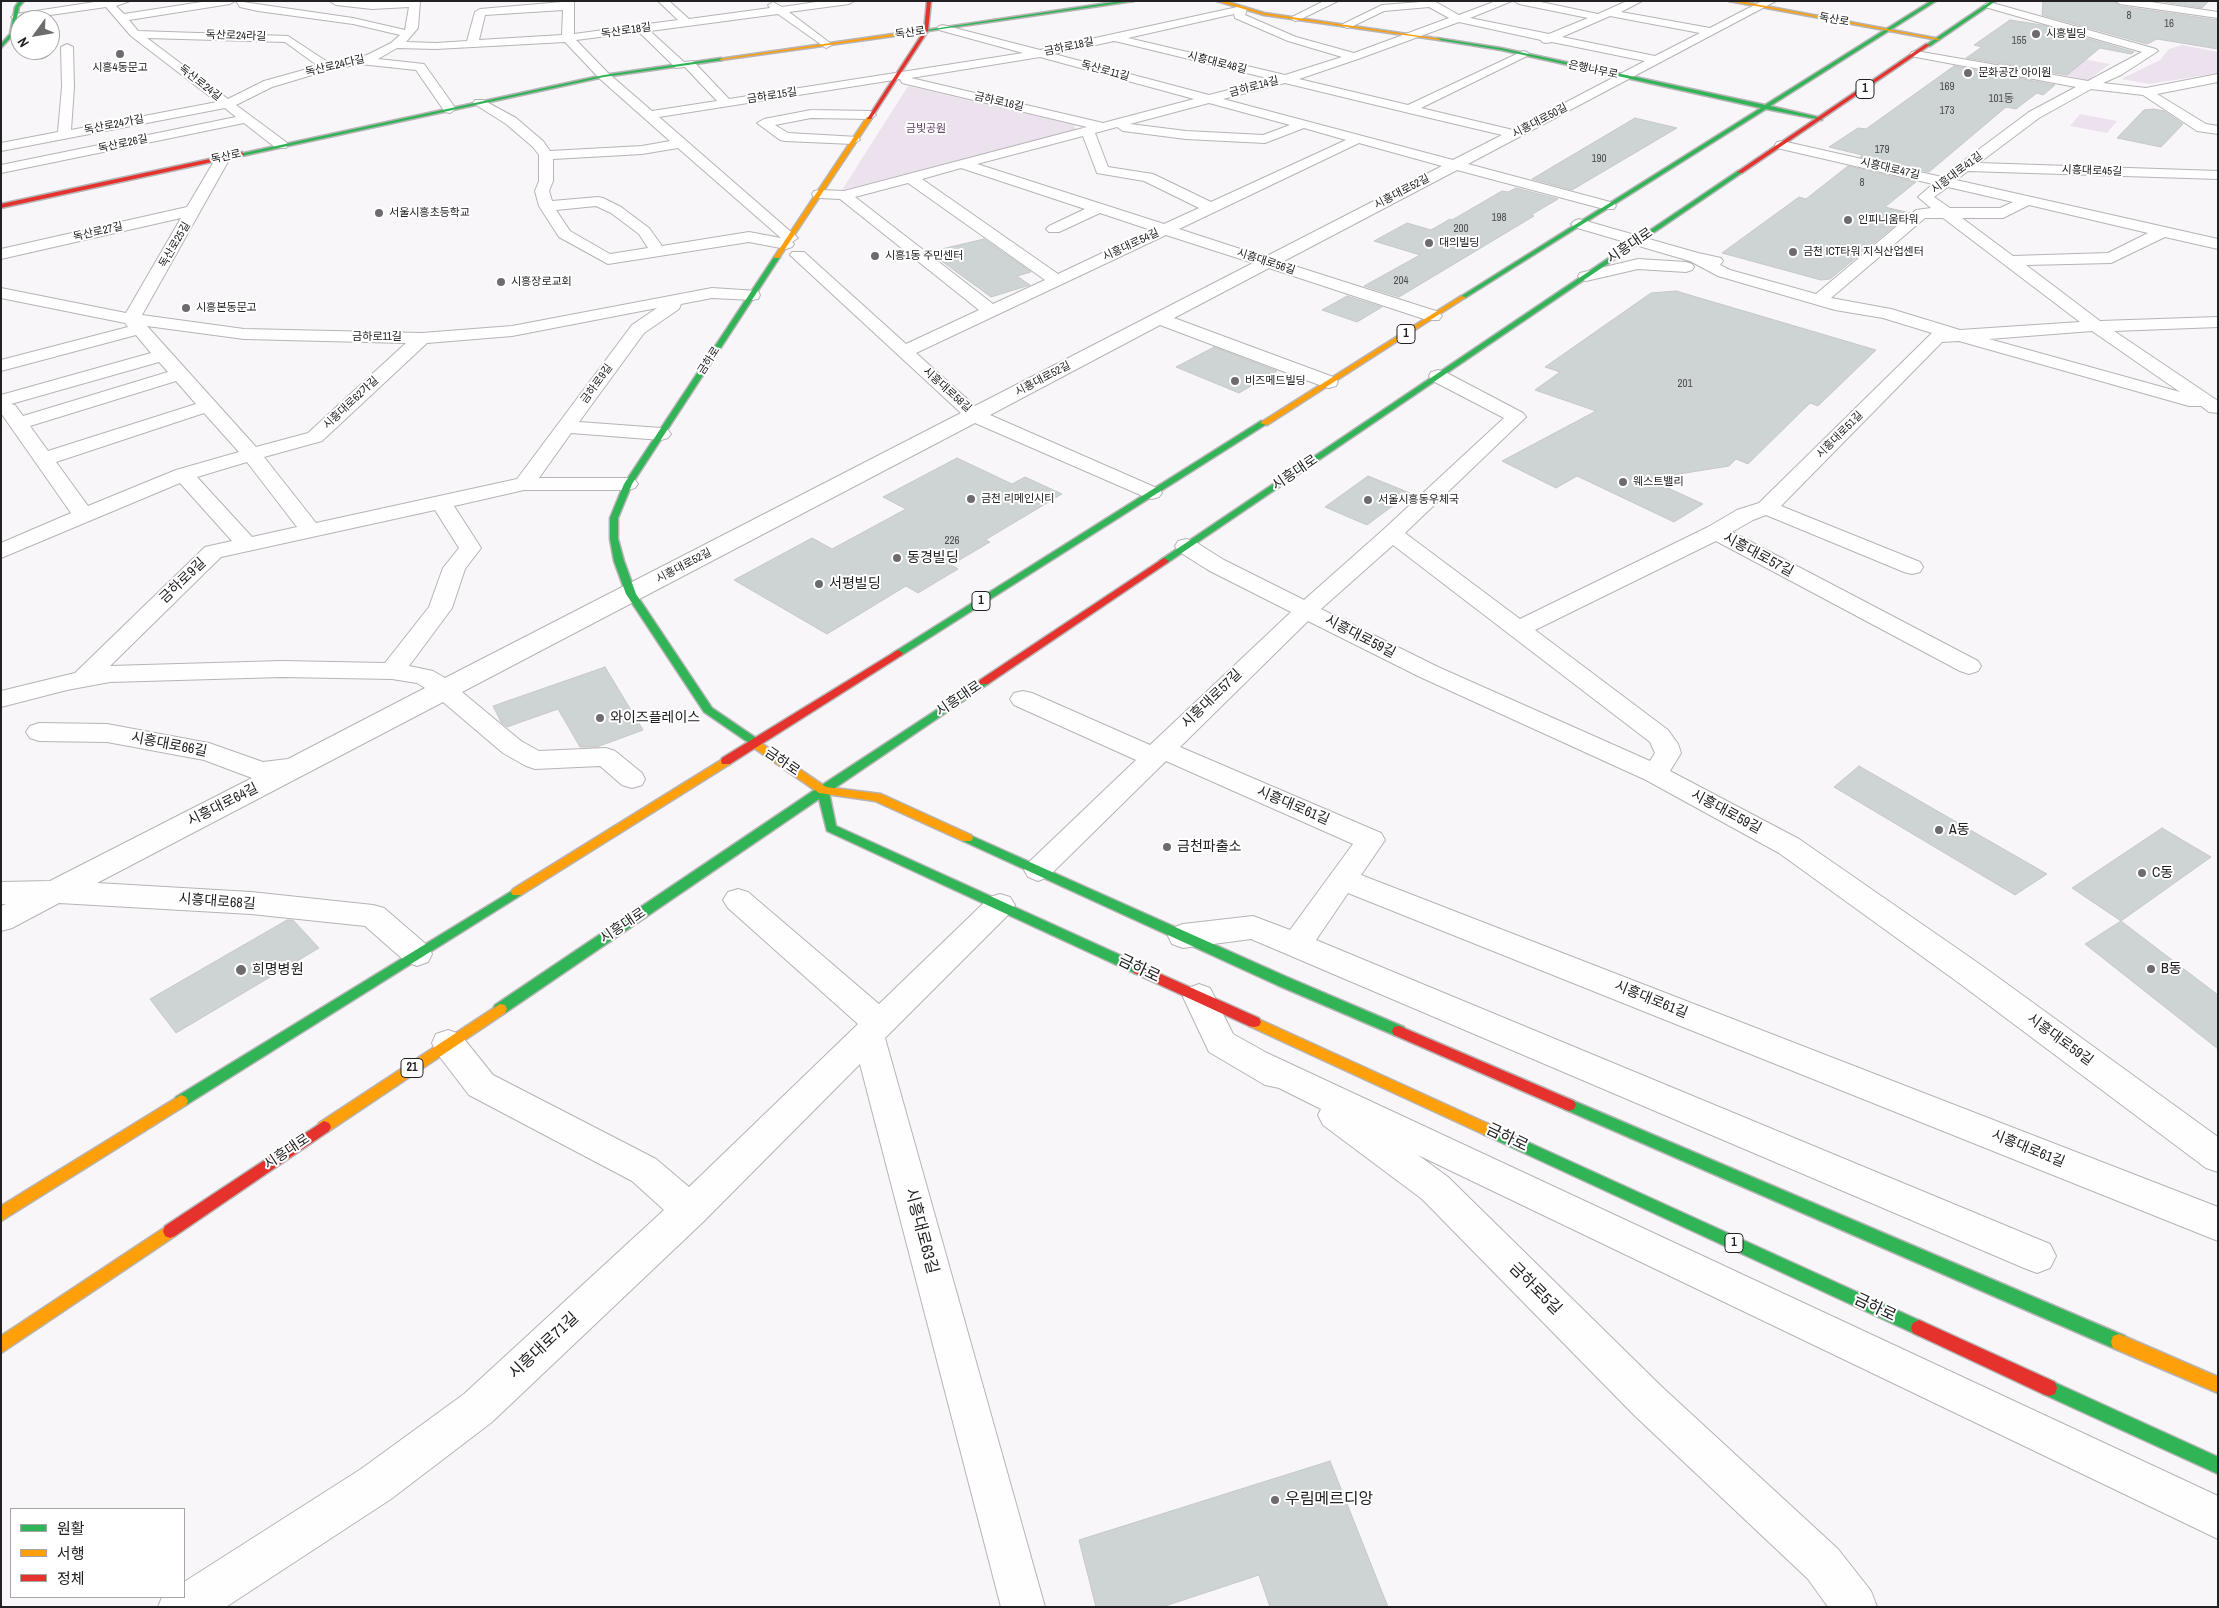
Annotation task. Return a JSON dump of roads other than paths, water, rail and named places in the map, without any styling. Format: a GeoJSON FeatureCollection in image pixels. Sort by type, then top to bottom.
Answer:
{"type":"FeatureCollection","features":[{"type":"Feature","properties":{"kind":"main road","name":"금하로"},"geometry":{"type":"LineString","coordinates":[[930,1],[926,31],[853,140],[819,194],[791,245],[752,295],[628,484],[614,518],[614,539],[619,562],[631,594],[708,710],[823,790],[877,797],[1300,989],[2218,1385]]}},
{"type":"Feature","properties":{"kind":"main road","name":"독산로"},"geometry":{"type":"LineString","coordinates":[[1,206],[604,76],[1132,1]]}},
{"type":"Feature","properties":{"kind":"main road","name":"은행나무로"},"geometry":{"type":"LineString","coordinates":[[1218,1],[1242,9],[1416,35],[1520,54],[1820,119]]}},
{"type":"Feature","properties":{"kind":"main road","name":"독산로"},"geometry":{"type":"LineString","coordinates":[[1730,1],[1766,4],[1938,39]]}},
{"type":"Feature","properties":{"kind":"main road","name":"1"},"geometry":{"type":"LineString","coordinates":[[755,743],[1934,1]]}},
{"type":"Feature","properties":{"kind":"main road","name":"시흥대로"},"geometry":{"type":"LineString","coordinates":[[1,1345],[1991,3]]}},
{"type":"Feature","properties":{"kind":"main road"},"geometry":{"type":"LineString","coordinates":[[1,1214],[755,743]]}},
{"type":"Feature","properties":{"kind":"main road","name":"금하로"},"geometry":{"type":"LineString","coordinates":[[823,790],[831,828],[2218,1466]]}},
{"type":"Feature","properties":{"kind":"street"},"geometry":{"type":"LineString","coordinates":[[58,10],[107,2],[126,1]]}},
{"type":"Feature","properties":{"kind":"street"},"geometry":{"type":"LineString","coordinates":[[103,20],[230,1]]}},
{"type":"Feature","properties":{"kind":"street"},"geometry":{"type":"LineString","coordinates":[[241,1],[244,5],[272,11],[353,21],[408,34],[412,28],[415,2],[372,6],[329,1]]}},
{"type":"Feature","properties":{"kind":"street"},"geometry":{"type":"LineString","coordinates":[[663,1],[687,23]]}},
{"type":"Feature","properties":{"kind":"street"},"geometry":{"type":"LineString","coordinates":[[768,1],[826,45]]}},
{"type":"Feature","properties":{"kind":"street"},"geometry":{"type":"LineString","coordinates":[[780,10],[848,1]]}},
{"type":"Feature","properties":{"kind":"street"},"geometry":{"type":"LineString","coordinates":[[1295,18],[1333,1]]}},
{"type":"Feature","properties":{"kind":"street"},"geometry":{"type":"LineString","coordinates":[[1519,1],[1599,17]]}},
{"type":"Feature","properties":{"kind":"street"},"geometry":{"type":"LineString","coordinates":[[1409,109],[1550,38],[1637,1]]}},
{"type":"Feature","properties":{"kind":"street"},"geometry":{"type":"LineString","coordinates":[[2120,1],[2218,15]]}},
{"type":"Feature","properties":{"kind":"street","name":"독산로24길"},"geometry":{"type":"LineString","coordinates":[[107,2],[135,34],[281,145]]}},
{"type":"Feature","properties":{"kind":"street"},"geometry":{"type":"LineString","coordinates":[[1347,25],[1382,8],[1428,2],[1458,19],[1656,60]]}},
{"type":"Feature","properties":{"kind":"street"},"geometry":{"type":"LineString","coordinates":[[1601,3],[1623,7]]}},
{"type":"Feature","properties":{"kind":"street","name":"시흥대로41길"},"geometry":{"type":"LineString","coordinates":[[1991,3],[2152,51],[2117,72],[2034,115],[1925,197],[2096,326],[2217,408]]}},
{"type":"Feature","properties":{"kind":"street"},"geometry":{"type":"LineString","coordinates":[[472,44],[481,27],[480,12],[569,4],[564,22],[568,38]]}},
{"type":"Feature","properties":{"kind":"street","name":"시흥대로50길"},"geometry":{"type":"LineString","coordinates":[[1455,165],[1766,4]]}},
{"type":"Feature","properties":{"kind":"street","name":"금하로14길"},"geometry":{"type":"LineString","coordinates":[[819,194],[844,195],[1285,79],[1354,57],[1486,9],[1506,7]]}},
{"type":"Feature","properties":{"kind":"street"},"geometry":{"type":"LineString","coordinates":[[672,10],[692,8]]}},
{"type":"Feature","properties":{"kind":"street"},"geometry":{"type":"LineString","coordinates":[[1242,9],[1239,16],[1300,42],[1354,57]]}},
{"type":"Feature","properties":{"kind":"street","name":"금하로18길"},"geometry":{"type":"LineString","coordinates":[[895,78],[1039,54],[1242,9]]}},
{"type":"Feature","properties":{"kind":"street","name":"독산로18길"},"geometry":{"type":"LineString","coordinates":[[395,46],[472,44],[568,38],[780,10]]}},
{"type":"Feature","properties":{"kind":"street"},"geometry":{"type":"LineString","coordinates":[[244,18],[272,11]]}},
{"type":"Feature","properties":{"kind":"street"},"geometry":{"type":"LineString","coordinates":[[1610,13],[1711,32]]}},
{"type":"Feature","properties":{"kind":"street"},"geometry":{"type":"LineString","coordinates":[[1559,23],[1596,30]]}},
{"type":"Feature","properties":{"kind":"street"},"geometry":{"type":"LineString","coordinates":[[179,34],[216,24]]}},
{"type":"Feature","properties":{"kind":"street","name":"독산로11길"},"geometry":{"type":"LineString","coordinates":[[943,28],[1209,99]]}},
{"type":"Feature","properties":{"kind":"street","name":"은행나무로"},"geometry":{"type":"LineString","coordinates":[[1300,42],[1364,28]]}},
{"type":"Feature","properties":{"kind":"street"},"geometry":{"type":"LineString","coordinates":[[642,29],[726,103]]}},
{"type":"Feature","properties":{"kind":"street","name":"독산로24라길"},"geometry":{"type":"LineString","coordinates":[[135,34],[288,39],[327,67]]}},
{"type":"Feature","properties":{"kind":"street","name":"독산로24다길"},"geometry":{"type":"LineString","coordinates":[[226,104],[268,84],[327,67],[371,58],[395,46],[408,34]]}},
{"type":"Feature","properties":{"kind":"street","name":"시흥대로58길"},"geometry":{"type":"LineString","coordinates":[[568,38],[604,76],[681,143],[974,415],[1152,493]]}},
{"type":"Feature","properties":{"kind":"street","name":"시흥대로48길"},"geometry":{"type":"LineString","coordinates":[[1113,38],[1514,134]]}},
{"type":"Feature","properties":{"kind":"street"},"geometry":{"type":"LineString","coordinates":[[1662,44],[1681,48]]}},
{"type":"Feature","properties":{"kind":"street"},"geometry":{"type":"LineString","coordinates":[[64,135],[68,87],[67,46]]}},
{"type":"Feature","properties":{"kind":"street"},"geometry":{"type":"LineString","coordinates":[[1916,54],[2088,86],[2146,92],[2218,78]]}},
{"type":"Feature","properties":{"kind":"street"},"geometry":{"type":"LineString","coordinates":[[357,61],[420,67],[450,109]]}},
{"type":"Feature","properties":{"kind":"street","name":"금하로15길"},"geometry":{"type":"LineString","coordinates":[[649,115],[895,78]]}},
{"type":"Feature","properties":{"kind":"street","name":"금하로16길"},"geometry":{"type":"LineString","coordinates":[[895,78],[1101,127]]}},
{"type":"Feature","properties":{"kind":"street"},"geometry":{"type":"LineString","coordinates":[[2146,92],[2202,128],[2218,130]]}},
{"type":"Feature","properties":{"kind":"street"},"geometry":{"type":"LineString","coordinates":[[1209,99],[1609,206]]}},
{"type":"Feature","properties":{"kind":"street"},"geometry":{"type":"LineString","coordinates":[[1360,109],[1376,101]]}},
{"type":"Feature","properties":{"kind":"street"},"geometry":{"type":"LineString","coordinates":[[480,102],[511,121],[538,144],[546,155],[546,182],[542,191],[546,206],[564,234],[608,259],[749,237],[791,245]]}},
{"type":"Feature","properties":{"kind":"street","name":"독산로24가길"},"geometry":{"type":"LineString","coordinates":[[1,146],[226,104]]}},
{"type":"Feature","properties":{"kind":"street"},"geometry":{"type":"LineString","coordinates":[[1230,117],[1248,109]]}},
{"type":"Feature","properties":{"kind":"street"},"geometry":{"type":"LineString","coordinates":[[853,140],[785,138],[764,123],[811,114],[870,116]]}},
{"type":"Feature","properties":{"kind":"street","name":"독산로26길"},"geometry":{"type":"LineString","coordinates":[[1,169],[245,119]]}},
{"type":"Feature","properties":{"kind":"street"},"geometry":{"type":"LineString","coordinates":[[1318,128],[1335,120]]}},
{"type":"Feature","properties":{"kind":"street"},"geometry":{"type":"LineString","coordinates":[[1186,135],[1212,124]]}},
{"type":"Feature","properties":{"kind":"street"},"geometry":{"type":"LineString","coordinates":[[1210,208],[1148,177],[1102,170],[1101,127],[1186,135],[1265,139],[1303,124]]}},
{"type":"Feature","properties":{"kind":"street","name":"시흥대로54길"},"geometry":{"type":"LineString","coordinates":[[904,352],[1358,139]]}},
{"type":"Feature","properties":{"kind":"street"},"geometry":{"type":"LineString","coordinates":[[546,155],[642,150],[681,143]]}},
{"type":"Feature","properties":{"kind":"street","name":"시흥대로47길"},"geometry":{"type":"LineString","coordinates":[[1782,145],[2218,244]]}},
{"type":"Feature","properties":{"kind":"street","name":"독산로25길"},"geometry":{"type":"LineString","coordinates":[[135,324],[223,158]]}},
{"type":"Feature","properties":{"kind":"street","name":"시흥대로56길"},"geometry":{"type":"LineString","coordinates":[[962,164],[1433,316]]}},
{"type":"Feature","properties":{"kind":"street","name":"시흥대로52길"},"geometry":{"type":"LineString","coordinates":[[631,594],[1455,165]]}},
{"type":"Feature","properties":{"kind":"street","name":"시흥대로45길"},"geometry":{"type":"LineString","coordinates":[[1966,167],[2218,175]]}},
{"type":"Feature","properties":{"kind":"street"},"geometry":{"type":"LineString","coordinates":[[911,178],[1056,280]]}},
{"type":"Feature","properties":{"kind":"street"},"geometry":{"type":"LineString","coordinates":[[844,195],[991,311]]}},
{"type":"Feature","properties":{"kind":"street"},"geometry":{"type":"LineString","coordinates":[[1824,296],[1921,213],[2003,213],[2028,200]]}},
{"type":"Feature","properties":{"kind":"street"},"geometry":{"type":"LineString","coordinates":[[546,206],[598,201],[616,210],[644,231],[658,252]]}},
{"type":"Feature","properties":{"kind":"street"},"geometry":{"type":"LineString","coordinates":[[1054,229],[1099,208]]}},
{"type":"Feature","properties":{"kind":"street","name":"독산로27길"},"geometry":{"type":"LineString","coordinates":[[1,254],[195,210]]}},
{"type":"Feature","properties":{"kind":"street","name":"시흥대로51길"},"geometry":{"type":"LineString","coordinates":[[1579,224],[1696,258],[1731,264],[1824,296],[1841,306],[1885,313],[2217,408]]}},
{"type":"Feature","properties":{"kind":"street"},"geometry":{"type":"LineString","coordinates":[[2010,261],[2111,258],[2164,231]]}},
{"type":"Feature","properties":{"kind":"street","name":"시흥대로51길"},"geometry":{"type":"LineString","coordinates":[[1696,258],[1724,273],[1824,296]]}},
{"type":"Feature","properties":{"kind":"street"},"geometry":{"type":"LineString","coordinates":[[1586,276],[1638,264],[1690,267],[1724,273]]}},
{"type":"Feature","properties":{"kind":"street","name":"금하로11길"},"geometry":{"type":"LineString","coordinates":[[1,293],[135,324],[244,334],[422,338],[512,331],[712,293],[752,295]]}},
{"type":"Feature","properties":{"kind":"street","name":"금하로9길"},"geometry":{"type":"LineString","coordinates":[[524,484],[638,329],[683,298]]}},
{"type":"Feature","properties":{"kind":"street"},"geometry":{"type":"LineString","coordinates":[[1159,319],[1329,382]]}},
{"type":"Feature","properties":{"kind":"street","name":"시흥대로51길"},"geometry":{"type":"LineString","coordinates":[[1716,532],[1745,514],[1767,508],[1937,338],[2096,326],[2218,322]]}},
{"type":"Feature","properties":{"kind":"street"},"geometry":{"type":"LineString","coordinates":[[1,366],[42,355],[135,324],[251,454],[310,530]]}},
{"type":"Feature","properties":{"kind":"street","name":"시흥대로62가길"},"geometry":{"type":"LineString","coordinates":[[1,551],[183,474],[315,437],[422,338]]}},
{"type":"Feature","properties":{"kind":"street"},"geometry":{"type":"LineString","coordinates":[[84,516],[1,401],[163,355]]}},
{"type":"Feature","properties":{"kind":"street"},"geometry":{"type":"LineString","coordinates":[[18,424],[180,374]]}},
{"type":"Feature","properties":{"kind":"street","name":"시흥대로57길"},"geometry":{"type":"LineString","coordinates":[[1038,870],[1306,610],[1392,534],[1516,418],[1438,376]]}},
{"type":"Feature","properties":{"kind":"street"},"geometry":{"type":"LineString","coordinates":[[43,459],[208,406]]}},
{"type":"Feature","properties":{"kind":"street"},"geometry":{"type":"LineString","coordinates":[[566,427],[661,434]]}},
{"type":"Feature","properties":{"kind":"street"},"geometry":{"type":"LineString","coordinates":[[183,474],[247,544]]}},
{"type":"Feature","properties":{"kind":"street","name":"금하로9길"},"geometry":{"type":"LineString","coordinates":[[82,680],[213,552],[524,484],[628,484]]}},
{"type":"Feature","properties":{"kind":"street"},"geometry":{"type":"LineString","coordinates":[[392,672],[440,608],[454,568],[470,548],[442,502]]}},
{"type":"Feature","properties":{"kind":"street"},"geometry":{"type":"LineString","coordinates":[[1767,508],[1912,567]]}},
{"type":"Feature","properties":{"kind":"street","name":"시흥대로57길"},"geometry":{"type":"LineString","coordinates":[[1518,629],[1716,532],[1969,666]]}},
{"type":"Feature","properties":{"kind":"street"},"geometry":{"type":"LineString","coordinates":[[1392,534],[1660,736],[1666,744],[1668,753],[1655,774]]}},
{"type":"Feature","properties":{"kind":"street","name":"시흥대로59길"},"geometry":{"type":"LineString","coordinates":[[1186,546],[1216,565],[1429,672],[1655,774],[1789,846],[1970,974],[2218,1157]]}},
{"type":"Feature","properties":{"kind":"street"},"geometry":{"type":"LineString","coordinates":[[445,690],[631,594]]}},
{"type":"Feature","properties":{"kind":"street"},"geometry":{"type":"LineString","coordinates":[[1,699],[110,674],[282,669],[392,672],[424,676],[445,690],[512,747],[535,760],[606,757],[632,778]]}},
{"type":"Feature","properties":{"kind":"street","name":"시흥대로64길"},"geometry":{"type":"LineString","coordinates":[[1,920],[445,690]]}},
{"type":"Feature","properties":{"kind":"street","name":"시흥대로61길"},"geometry":{"type":"LineString","coordinates":[[1023,699],[1371,840],[1342,878],[2218,1224]]}},
{"type":"Feature","properties":{"kind":"street","name":"시흥대로66길"},"geometry":{"type":"LineString","coordinates":[[38,732],[108,733],[208,752],[262,771],[297,767]]}},
{"type":"Feature","properties":{"kind":"street"},"geometry":{"type":"LineString","coordinates":[[1296,945],[1342,878]]}},
{"type":"Feature","properties":{"kind":"street","name":"시흥대로68길"},"geometry":{"type":"LineString","coordinates":[[1,893],[55,892],[252,904],[373,916],[417,954]]}},
{"type":"Feature","properties":{"kind":"street"},"geometry":{"type":"LineString","coordinates":[[738,900],[873,1028],[1000,905]]}},
{"type":"Feature","properties":{"kind":"street"},"geometry":{"type":"LineString","coordinates":[[1183,936],[1253,928],[2037,1256]]}},
{"type":"Feature","properties":{"kind":"street","name":"금하로5길"},"geometry":{"type":"LineString","coordinates":[[1199,996],[1221,1043],[1262,1065],[1361,1132],[1435,1188],[1648,1401],[1823,1564],[1855,1607]]}},
{"type":"Feature","properties":{"kind":"street","name":"시흥대로71길"},"geometry":{"type":"LineString","coordinates":[[180,1607],[208,1593],[376,1484],[478,1408],[690,1210],[873,1028]]}},
{"type":"Feature","properties":{"kind":"street","name":"시흥대로63길"},"geometry":{"type":"LineString","coordinates":[[873,1028],[1023,1607]]}},
{"type":"Feature","properties":{"kind":"street"},"geometry":{"type":"LineString","coordinates":[[448,1043],[481,1085],[644,1170],[690,1210]]}},
{"type":"Feature","properties":{"kind":"street"},"geometry":{"type":"LineString","coordinates":[[1262,1065],[2218,1518]]}},
{"type":"Feature","properties":{"kind":"place","name":"시흥빌딩"},"geometry":{"type":"Point","coordinates":[2036,34]}},
{"type":"Feature","properties":{"kind":"place","name":"시흥4동문고"},"geometry":{"type":"Point","coordinates":[120,54]}},
{"type":"Feature","properties":{"kind":"place","name":"문화공간 아이원"},"geometry":{"type":"Point","coordinates":[1968,73]}},
{"type":"Feature","properties":{"kind":"place","name":"서울시흥초등학교"},"geometry":{"type":"Point","coordinates":[379,213]}},
{"type":"Feature","properties":{"kind":"place","name":"인피니움타워"},"geometry":{"type":"Point","coordinates":[1848,220]}},
{"type":"Feature","properties":{"kind":"place","name":"대의빌딩"},"geometry":{"type":"Point","coordinates":[1429,243]}},
{"type":"Feature","properties":{"kind":"place","name":"금천 ICT타워 지식산업센터"},"geometry":{"type":"Point","coordinates":[1793,252]}},
{"type":"Feature","properties":{"kind":"place","name":"시흥1동 주민센터"},"geometry":{"type":"Point","coordinates":[875,256]}},
{"type":"Feature","properties":{"kind":"place","name":"시흥장로교회"},"geometry":{"type":"Point","coordinates":[501,282]}},
{"type":"Feature","properties":{"kind":"place","name":"시흥본동문고"},"geometry":{"type":"Point","coordinates":[186,308]}},
{"type":"Feature","properties":{"kind":"place","name":"비즈메드빌딩"},"geometry":{"type":"Point","coordinates":[1235,381]}},
{"type":"Feature","properties":{"kind":"place","name":"웨스트밸리"},"geometry":{"type":"Point","coordinates":[1623,482]}},
{"type":"Feature","properties":{"kind":"place","name":"금천 리메인시티"},"geometry":{"type":"Point","coordinates":[971,499]}},
{"type":"Feature","properties":{"kind":"place","name":"서울시흥동우체국"},"geometry":{"type":"Point","coordinates":[1368,500]}},
{"type":"Feature","properties":{"kind":"place","name":"동경빌딩"},"geometry":{"type":"Point","coordinates":[897,558]}},
{"type":"Feature","properties":{"kind":"place","name":"서평빌딩"},"geometry":{"type":"Point","coordinates":[819,584]}},
{"type":"Feature","properties":{"kind":"place","name":"와이즈플레이스"},"geometry":{"type":"Point","coordinates":[600,718]}},
{"type":"Feature","properties":{"kind":"place","name":"A동"},"geometry":{"type":"Point","coordinates":[1939,830]}},
{"type":"Feature","properties":{"kind":"place","name":"금천파출소"},"geometry":{"type":"Point","coordinates":[1167,847]}},
{"type":"Feature","properties":{"kind":"place","name":"C동"},"geometry":{"type":"Point","coordinates":[2142,873]}},
{"type":"Feature","properties":{"kind":"place","name":"B동"},"geometry":{"type":"Point","coordinates":[2151,969]}},
{"type":"Feature","properties":{"kind":"place","name":"희명병원"},"geometry":{"type":"Point","coordinates":[241,970]}},
{"type":"Feature","properties":{"kind":"place","name":"우림메르디앙"},"geometry":{"type":"Point","coordinates":[1275,1500]}},
{"type":"Feature","properties":{"kind":"park label","name":"금빛공원"},"geometry":{"type":"Point","coordinates":[926,129]}}]}
